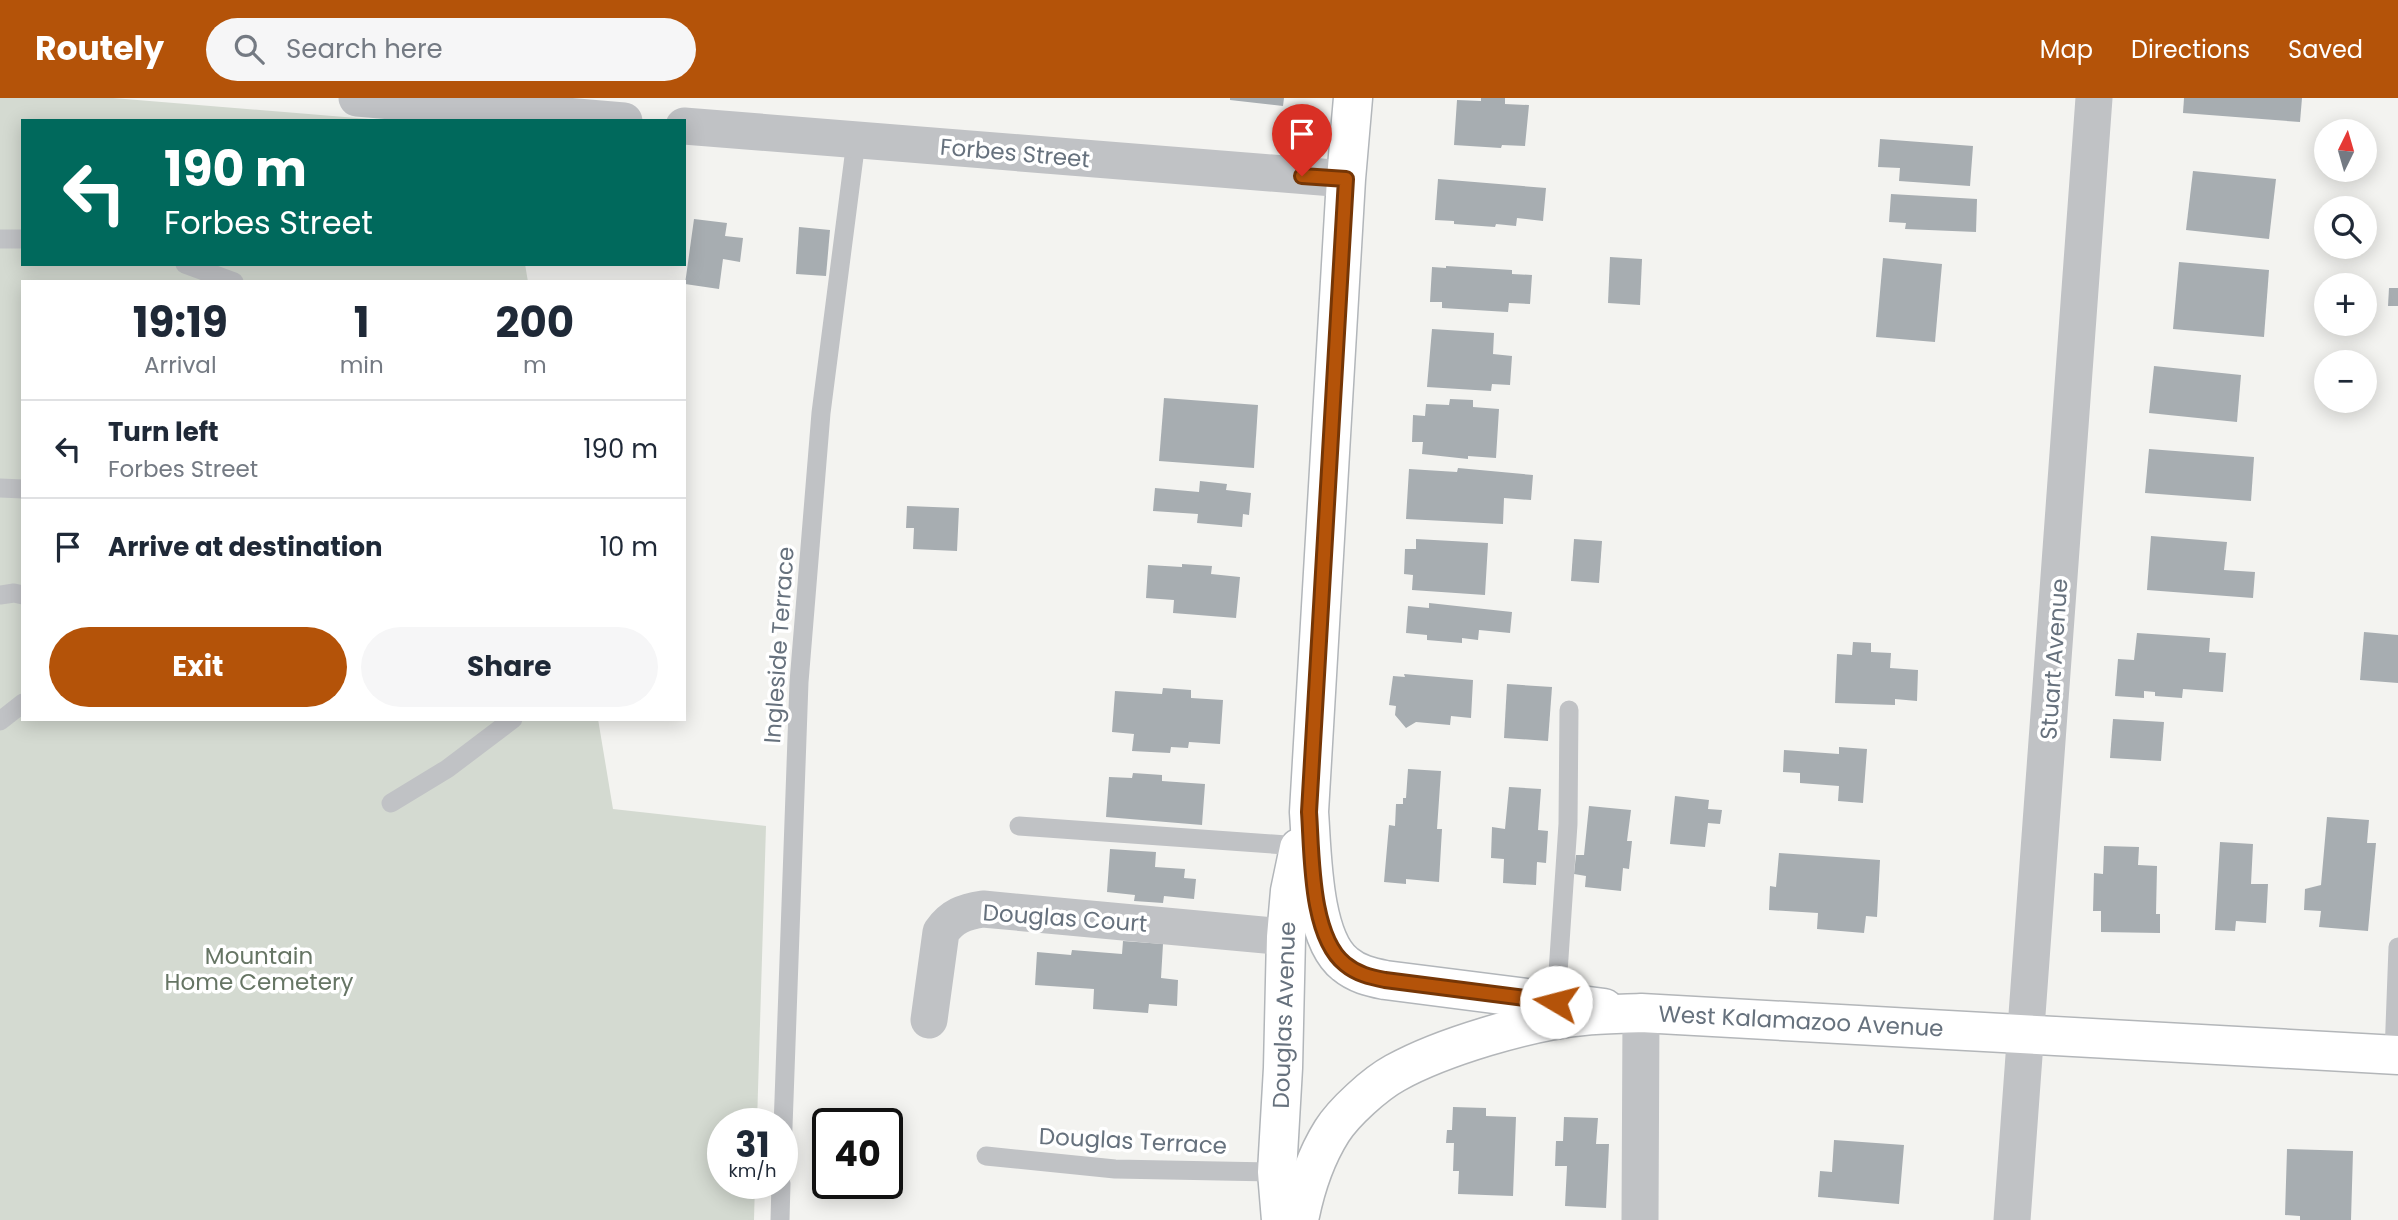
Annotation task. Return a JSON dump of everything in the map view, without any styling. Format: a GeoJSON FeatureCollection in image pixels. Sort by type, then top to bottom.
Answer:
{"type":"FeatureCollection","features":[{"type":"Feature","properties":{"kind":"main road","name":"Douglas Avenue"},"geometry":{"type":"LineString","coordinates":[[1282,1220],[1277,1172],[1286,937],[1290,891],[1304,829],[1353,98]]}},
{"type":"Feature","properties":{"kind":"main road","name":"Douglas Avenue"},"geometry":{"type":"LineString","coordinates":[[1304,829],[1324,932],[1343,963],[1362,975],[1641,1013]]}},
{"type":"Feature","properties":{"kind":"main road","name":"West Kalamazoo Avenue"},"geometry":{"type":"LineString","coordinates":[[1298,1220],[1314,1164],[1333,1129],[1357,1103],[1392,1074],[1438,1053],[1531,1026],[1580,1016],[1641,1013],[2396,1055]]}},
{"type":"Feature","properties":{"kind":"street"},"geometry":{"type":"LineString","coordinates":[[358,98],[601,119]]}},
{"type":"Feature","properties":{"kind":"street","name":"Stuart Avenue"},"geometry":{"type":"LineString","coordinates":[[2012,1220],[2094,98]]}},
{"type":"Feature","properties":{"kind":"street","name":"Forbes Street"},"geometry":{"type":"LineString","coordinates":[[686,126],[1346,179]]}},
{"type":"Feature","properties":{"kind":"street","name":"Douglas Court"},"geometry":{"type":"LineString","coordinates":[[929,1020],[941,932],[948,921],[963,912],[983,909],[1286,937]]}},
{"type":"Feature","properties":{"kind":"street"},"geometry":{"type":"LineString","coordinates":[[1640,1220],[1641,1013]]}},
{"type":"Feature","properties":{"kind":"lane","name":"Ingleside Terrace"},"geometry":{"type":"LineString","coordinates":[[784,1108],[799,682],[821,413],[856,141]]}},
{"type":"Feature","properties":{"kind":"lane"},"geometry":{"type":"LineString","coordinates":[[0,239],[21,239]]}},
{"type":"Feature","properties":{"kind":"lane"},"geometry":{"type":"LineString","coordinates":[[190,266],[229,280]]}},
{"type":"Feature","properties":{"kind":"lane"},"geometry":{"type":"LineString","coordinates":[[0,488],[21,489]]}},
{"type":"Feature","properties":{"kind":"lane"},"geometry":{"type":"LineString","coordinates":[[0,595],[21,595]]}},
{"type":"Feature","properties":{"kind":"lane"},"geometry":{"type":"LineString","coordinates":[[0,720],[21,705]]}},
{"type":"Feature","properties":{"kind":"lane"},"geometry":{"type":"LineString","coordinates":[[1556,1002],[1568,824],[1569,710]]}},
{"type":"Feature","properties":{"kind":"lane"},"geometry":{"type":"LineString","coordinates":[[391,803],[447,769],[510,721]]}},
{"type":"Feature","properties":{"kind":"lane"},"geometry":{"type":"LineString","coordinates":[[1019,825],[1304,829]]}},
{"type":"Feature","properties":{"kind":"lane"},"geometry":{"type":"LineString","coordinates":[[2396,1055],[2398,947]]}},
{"type":"Feature","properties":{"kind":"lane","name":"Douglas Terrace"},"geometry":{"type":"LineString","coordinates":[[986,1156],[1115,1169],[1277,1172]]}},
{"type":"Feature","properties":{"kind":"lane"},"geometry":{"type":"LineString","coordinates":[[780,1220],[781,1199]]}},
{"type":"Feature","properties":{"kind":"green space","name":"Mountain Home Cemetery"},"geometry":{"type":"Polygon","coordinates":[[[0,98],[113,98],[369,119],[21,119],[21,266],[525,266],[528,280],[21,280],[21,721],[598,721],[613,809],[766,826],[757,1108],[707,1108],[707,1199],[755,1199],[754,1220],[0,1220],[0,98]]]}},
{"type":"Feature","properties":{"kind":"building"},"geometry":{"type":"Polygon","coordinates":[[[1230,98],[1284,98],[1283,106],[1230,98]]]}},
{"type":"Feature","properties":{"kind":"building"},"geometry":{"type":"Polygon","coordinates":[[[1481,98],[1505,98],[1505,104],[1529,105],[1525,146],[1502,145],[1501,148],[1454,145],[1457,100],[1481,101],[1481,98]]]}},
{"type":"Feature","properties":{"kind":"building"},"geometry":{"type":"Polygon","coordinates":[[[2184,98],[2302,98],[2300,122],[2183,113],[2184,98]]]}},
{"type":"Feature","properties":{"kind":"building"},"geometry":{"type":"Polygon","coordinates":[[[1880,139],[1973,146],[1970,186],[1899,181],[1900,168],[1878,167],[1880,139]]]}},
{"type":"Feature","properties":{"kind":"building"},"geometry":{"type":"Polygon","coordinates":[[[2193,171],[2276,179],[2269,239],[2186,230],[2193,171]]]}},
{"type":"Feature","properties":{"kind":"building"},"geometry":{"type":"Polygon","coordinates":[[[1438,179],[1546,188],[1543,221],[1517,218],[1516,226],[1496,224],[1495,227],[1435,220],[1438,179]]]}},
{"type":"Feature","properties":{"kind":"building"},"geometry":{"type":"Polygon","coordinates":[[[1891,194],[1977,199],[1976,232],[1905,229],[1906,223],[1889,222],[1891,194]]]}},
{"type":"Feature","properties":{"kind":"building"},"geometry":{"type":"Polygon","coordinates":[[[694,219],[727,223],[725,236],[743,238],[740,262],[723,259],[719,289],[686,284],[694,219]]]}},
{"type":"Feature","properties":{"kind":"building"},"geometry":{"type":"Polygon","coordinates":[[[799,227],[830,230],[826,276],[796,274],[799,227]]]}},
{"type":"Feature","properties":{"kind":"building"},"geometry":{"type":"Polygon","coordinates":[[[1610,257],[1642,259],[1640,305],[1608,303],[1610,257]]]}},
{"type":"Feature","properties":{"kind":"building"},"geometry":{"type":"Polygon","coordinates":[[[1883,258],[1942,264],[1935,342],[1876,337],[1883,258]]]}},
{"type":"Feature","properties":{"kind":"building"},"geometry":{"type":"Polygon","coordinates":[[[2179,262],[2269,270],[2264,337],[2173,329],[2179,262]]]}},
{"type":"Feature","properties":{"kind":"building"},"geometry":{"type":"Polygon","coordinates":[[[1432,267],[1512,270],[1512,274],[1532,275],[1530,304],[1509,303],[1508,312],[1442,308],[1442,302],[1430,302],[1432,267]]]}},
{"type":"Feature","properties":{"kind":"building"},"geometry":{"type":"Polygon","coordinates":[[[2389,288],[2398,288],[2398,306],[2388,306],[2389,288]]]}},
{"type":"Feature","properties":{"kind":"building"},"geometry":{"type":"Polygon","coordinates":[[[1432,329],[1494,333],[1493,354],[1512,356],[1510,385],[1492,384],[1491,391],[1427,387],[1432,329]]]}},
{"type":"Feature","properties":{"kind":"building"},"geometry":{"type":"Polygon","coordinates":[[[2154,366],[2241,375],[2237,422],[2149,413],[2154,366]]]}},
{"type":"Feature","properties":{"kind":"building"},"geometry":{"type":"Polygon","coordinates":[[[1164,398],[1258,405],[1254,468],[1159,461],[1164,398]]]}},
{"type":"Feature","properties":{"kind":"building"},"geometry":{"type":"Polygon","coordinates":[[[1450,399],[1473,400],[1473,407],[1499,409],[1496,458],[1468,456],[1468,459],[1422,454],[1423,442],[1412,442],[1413,415],[1425,416],[1426,404],[1449,405],[1450,399]]]}},
{"type":"Feature","properties":{"kind":"building"},"geometry":{"type":"Polygon","coordinates":[[[2149,449],[2254,457],[2251,501],[2145,493],[2149,449]]]}},
{"type":"Feature","properties":{"kind":"building"},"geometry":{"type":"Polygon","coordinates":[[[1458,468],[1533,475],[1531,500],[1504,498],[1503,524],[1406,519],[1409,469],[1457,472],[1458,468]]]}},
{"type":"Feature","properties":{"kind":"building"},"geometry":{"type":"Polygon","coordinates":[[[1200,481],[1227,484],[1226,490],[1251,493],[1249,515],[1243,514],[1242,527],[1197,523],[1198,514],[1153,511],[1155,488],[1199,492],[1200,481]]]}},
{"type":"Feature","properties":{"kind":"building"},"geometry":{"type":"Polygon","coordinates":[[[907,506],[959,508],[957,551],[913,549],[914,528],[906,528],[907,506]]]}},
{"type":"Feature","properties":{"kind":"building"},"geometry":{"type":"Polygon","coordinates":[[[2151,536],[2227,542],[2224,570],[2255,572],[2253,598],[2147,590],[2151,536]]]}},
{"type":"Feature","properties":{"kind":"building"},"geometry":{"type":"Polygon","coordinates":[[[1416,539],[1488,543],[1485,595],[1412,590],[1413,575],[1404,574],[1405,549],[1416,549],[1416,539]]]}},
{"type":"Feature","properties":{"kind":"building"},"geometry":{"type":"Polygon","coordinates":[[[1574,539],[1602,541],[1599,583],[1571,581],[1574,539]]]}},
{"type":"Feature","properties":{"kind":"building"},"geometry":{"type":"Polygon","coordinates":[[[1182,564],[1212,566],[1211,574],[1240,577],[1236,618],[1173,613],[1174,600],[1146,598],[1148,565],[1182,567],[1182,564]]]}},
{"type":"Feature","properties":{"kind":"building"},"geometry":{"type":"Polygon","coordinates":[[[1429,603],[1512,612],[1510,633],[1479,630],[1478,640],[1462,638],[1462,643],[1427,640],[1427,635],[1406,633],[1408,606],[1429,608],[1429,603]]]}},
{"type":"Feature","properties":{"kind":"building"},"geometry":{"type":"Polygon","coordinates":[[[2364,632],[2398,635],[2398,683],[2360,680],[2364,632]]]}},
{"type":"Feature","properties":{"kind":"building"},"geometry":{"type":"Polygon","coordinates":[[[2137,633],[2210,638],[2209,652],[2226,653],[2223,692],[2183,689],[2182,698],[2155,696],[2155,692],[2144,691],[2144,698],[2115,696],[2118,659],[2134,660],[2137,633]]]}},
{"type":"Feature","properties":{"kind":"building"},"geometry":{"type":"Polygon","coordinates":[[[1853,642],[1871,643],[1871,652],[1891,653],[1890,668],[1918,670],[1917,701],[1895,699],[1895,705],[1835,703],[1837,654],[1852,655],[1853,642]]]}},
{"type":"Feature","properties":{"kind":"building"},"geometry":{"type":"Polygon","coordinates":[[[1404,674],[1473,680],[1471,718],[1451,716],[1450,725],[1416,722],[1406,728],[1395,715],[1396,706],[1389,705],[1393,676],[1405,677],[1404,674]]]}},
{"type":"Feature","properties":{"kind":"building"},"geometry":{"type":"Polygon","coordinates":[[[1507,684],[1552,687],[1548,741],[1504,738],[1507,684]]]}},
{"type":"Feature","properties":{"kind":"building"},"geometry":{"type":"Polygon","coordinates":[[[1163,688],[1191,690],[1191,698],[1223,700],[1220,744],[1189,742],[1188,748],[1171,747],[1170,753],[1132,751],[1134,734],[1112,732],[1115,691],[1162,694],[1163,688]]]}},
{"type":"Feature","properties":{"kind":"building"},"geometry":{"type":"Polygon","coordinates":[[[2113,719],[2164,722],[2161,761],[2110,758],[2113,719]]]}},
{"type":"Feature","properties":{"kind":"building"},"geometry":{"type":"Polygon","coordinates":[[[1839,747],[1867,749],[1863,803],[1838,801],[1839,786],[1800,783],[1800,773],[1783,772],[1784,750],[1839,754],[1839,747]]]}},
{"type":"Feature","properties":{"kind":"building"},"geometry":{"type":"Polygon","coordinates":[[[1408,769],[1441,771],[1437,829],[1442,829],[1439,882],[1406,879],[1406,884],[1384,882],[1389,825],[1395,826],[1396,804],[1403,804],[1403,798],[1406,798],[1408,769]]]}},
{"type":"Feature","properties":{"kind":"building"},"geometry":{"type":"Polygon","coordinates":[[[1133,773],[1162,775],[1162,781],[1205,784],[1202,825],[1106,817],[1109,777],[1132,778],[1133,773]]]}},
{"type":"Feature","properties":{"kind":"building"},"geometry":{"type":"Polygon","coordinates":[[[1509,787],[1541,789],[1538,830],[1548,831],[1546,863],[1537,862],[1536,885],[1503,883],[1504,859],[1491,858],[1492,827],[1505,829],[1509,787]]]}},
{"type":"Feature","properties":{"kind":"building"},"geometry":{"type":"Polygon","coordinates":[[[1675,796],[1709,800],[1708,809],[1722,810],[1720,824],[1708,823],[1705,847],[1670,844],[1675,796]]]}},
{"type":"Feature","properties":{"kind":"building"},"geometry":{"type":"Polygon","coordinates":[[[1589,806],[1631,810],[1627,841],[1632,841],[1629,869],[1623,868],[1621,891],[1585,887],[1586,876],[1574,874],[1576,855],[1584,855],[1589,806]]]}},
{"type":"Feature","properties":{"kind":"building"},"geometry":{"type":"Polygon","coordinates":[[[2327,817],[2369,820],[2367,843],[2376,843],[2368,931],[2319,927],[2321,911],[2304,910],[2305,889],[2321,885],[2327,817]]]}},
{"type":"Feature","properties":{"kind":"building"},"geometry":{"type":"Polygon","coordinates":[[[2220,842],[2253,844],[2251,884],[2268,884],[2266,923],[2236,921],[2235,931],[2215,930],[2220,842]]]}},
{"type":"Feature","properties":{"kind":"building"},"geometry":{"type":"Polygon","coordinates":[[[2104,846],[2139,847],[2138,865],[2157,866],[2156,914],[2160,914],[2160,933],[2101,932],[2101,911],[2093,911],[2094,873],[2103,874],[2104,846]]]}},
{"type":"Feature","properties":{"kind":"building"},"geometry":{"type":"Polygon","coordinates":[[[1110,849],[1156,852],[1155,867],[1185,869],[1184,878],[1196,879],[1194,899],[1164,896],[1163,903],[1134,901],[1135,895],[1107,892],[1110,849]]]}},
{"type":"Feature","properties":{"kind":"building"},"geometry":{"type":"Polygon","coordinates":[[[1779,853],[1880,860],[1877,917],[1866,916],[1864,933],[1817,929],[1818,913],[1769,910],[1770,886],[1776,887],[1779,853]]]}},
{"type":"Feature","properties":{"kind":"building"},"geometry":{"type":"Polygon","coordinates":[[[1123,941],[1163,944],[1161,978],[1178,980],[1177,1006],[1149,1004],[1148,1013],[1093,1009],[1094,989],[1035,985],[1037,952],[1071,955],[1072,950],[1122,954],[1123,941]]]}},
{"type":"Feature","properties":{"kind":"building"},"geometry":{"type":"Polygon","coordinates":[[[1453,1107],[1486,1108],[1486,1116],[1516,1117],[1513,1196],[1458,1194],[1459,1171],[1453,1171],[1454,1143],[1446,1143],[1447,1130],[1452,1130],[1453,1107]]]}},
{"type":"Feature","properties":{"kind":"building"},"geometry":{"type":"Polygon","coordinates":[[[1564,1117],[1598,1118],[1596,1144],[1609,1144],[1606,1208],[1565,1206],[1567,1166],[1555,1166],[1556,1141],[1563,1141],[1564,1117]]]}},
{"type":"Feature","properties":{"kind":"building"},"geometry":{"type":"Polygon","coordinates":[[[1834,1140],[1904,1145],[1899,1204],[1818,1197],[1820,1171],[1832,1172],[1834,1140]]]}},
{"type":"Feature","properties":{"kind":"building"},"geometry":{"type":"Polygon","coordinates":[[[2287,1149],[2353,1151],[2351,1220],[2300,1220],[2300,1216],[2285,1215],[2287,1149]]]}},
{"type":"Feature","properties":{"kind":"route"},"geometry":{"type":"LineString","coordinates":[[1302,176],[1346,179],[1309,812],[1317,900],[1324,932],[1343,963],[1362,975],[1556,1002]]}}]}
